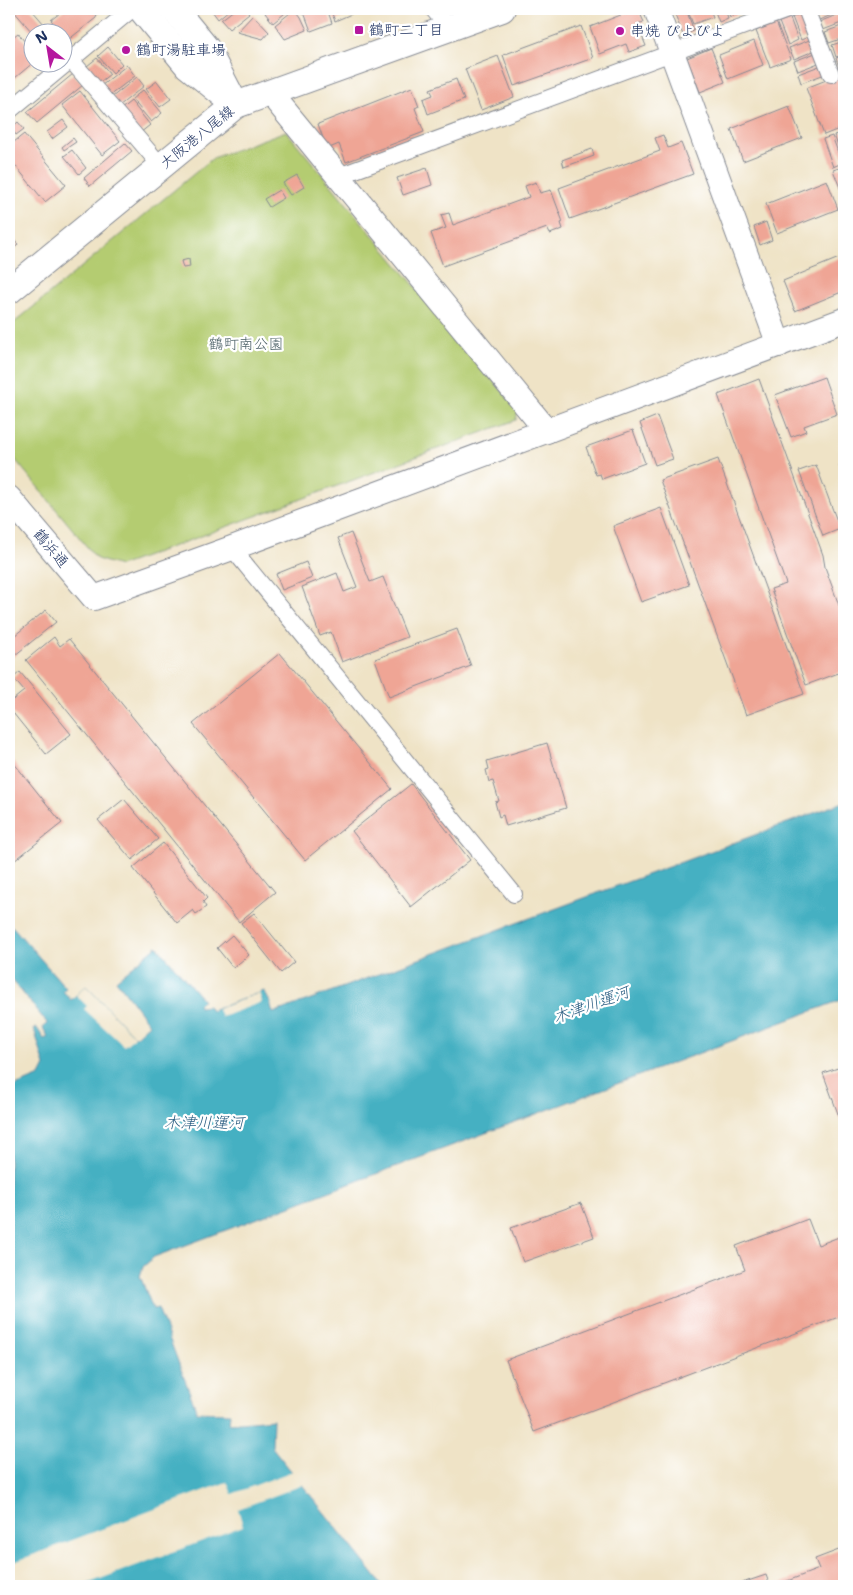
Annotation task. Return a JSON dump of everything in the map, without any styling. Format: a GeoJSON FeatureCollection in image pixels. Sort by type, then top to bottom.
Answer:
{"type":"FeatureCollection","features":[{"type":"Feature","properties":{"kind":"main road"},"geometry":{"type":"LineString","coordinates":[[141,9],[188,66],[236,105]]}},
{"type":"Feature","properties":{"kind":"main road"},"geometry":{"type":"LineString","coordinates":[[174,9],[206,48],[236,105]]}},
{"type":"Feature","properties":{"kind":"main road","name":"大阪港八尾線"},"geometry":{"type":"LineString","coordinates":[[9,291],[236,105],[270,94],[441,18],[502,9]]}},
{"type":"Feature","properties":{"kind":"street"},"geometry":{"type":"LineString","coordinates":[[72,59],[132,9]]}},
{"type":"Feature","properties":{"kind":"street"},"geometry":{"type":"LineString","coordinates":[[656,9],[778,345]]}},
{"type":"Feature","properties":{"kind":"street"},"geometry":{"type":"LineString","coordinates":[[338,176],[790,9]]}},
{"type":"Feature","properties":{"kind":"street"},"geometry":{"type":"LineString","coordinates":[[806,9],[831,74]]}},
{"type":"Feature","properties":{"kind":"street"},"geometry":{"type":"LineString","coordinates":[[72,61],[161,166]]}},
{"type":"Feature","properties":{"kind":"street"},"geometry":{"type":"LineString","coordinates":[[9,111],[56,72]]}},
{"type":"Feature","properties":{"kind":"street"},"geometry":{"type":"LineString","coordinates":[[270,94],[546,431]]}},
{"type":"Feature","properties":{"kind":"street"},"geometry":{"type":"LineString","coordinates":[[514,894],[232,548],[844,320]]}},
{"type":"Feature","properties":{"kind":"street","name":"鶴浜通"},"geometry":{"type":"LineString","coordinates":[[9,498],[94,598],[232,548]]}},
{"type":"Feature","properties":{"kind":"green space","name":"鶴町南公園"},"geometry":{"type":"Polygon","coordinates":[[[286,131],[518,410],[516,420],[120,566],[97,559],[9,452],[9,327],[213,158],[286,131]]]}},
{"type":"Feature","properties":{"kind":"water","name":"木津川運河"},"geometry":{"type":"Polygon","coordinates":[[[844,802],[844,999],[154,1257],[143,1267],[140,1276],[153,1309],[158,1308],[197,1412],[230,1413],[229,1423],[273,1419],[272,1447],[383,1586],[9,1586],[9,1086],[13,1087],[40,1076],[45,1066],[34,1029],[37,1028],[44,1039],[48,1037],[43,1028],[47,1023],[9,976],[9,925],[13,927],[66,988],[63,991],[71,1000],[86,986],[135,1037],[149,1024],[116,980],[157,946],[203,1000],[198,1005],[199,1007],[208,1006],[211,1011],[264,991],[273,1013],[844,802]]]}},
{"type":"Feature","properties":{"kind":"pier"},"geometry":{"type":"Polygon","coordinates":[[[86,986],[135,1037],[124,1046],[84,1009],[87,1006],[76,995],[86,986]]]}},
{"type":"Feature","properties":{"kind":"pier"},"geometry":{"type":"Polygon","coordinates":[[[259,993],[262,1002],[221,1017],[218,1009],[259,993]]]}},
{"type":"Feature","properties":{"kind":"pier"},"geometry":{"type":"Polygon","coordinates":[[[293,1471],[303,1485],[238,1509],[243,1526],[81,1586],[9,1586],[9,1564],[227,1482],[232,1494],[293,1471]]]}},
{"type":"Feature","properties":{"kind":"building"},"geometry":{"type":"Polygon","coordinates":[[[12,9],[31,9],[42,22],[23,22],[12,9]]]}},
{"type":"Feature","properties":{"kind":"building"},"geometry":{"type":"Polygon","coordinates":[[[65,9],[98,9],[96,18],[72,37],[72,22],[53,22],[51,20],[65,9]]]}},
{"type":"Feature","properties":{"kind":"building"},"geometry":{"type":"Polygon","coordinates":[[[214,9],[230,9],[218,19],[212,11],[214,9]]]}},
{"type":"Feature","properties":{"kind":"building"},"geometry":{"type":"Polygon","coordinates":[[[235,9],[246,9],[249,13],[229,29],[221,20],[235,9]]]}},
{"type":"Feature","properties":{"kind":"building"},"geometry":{"type":"Polygon","coordinates":[[[270,9],[290,9],[273,23],[265,13],[270,9]]]}},
{"type":"Feature","properties":{"kind":"building"},"geometry":{"type":"Polygon","coordinates":[[[295,9],[307,30],[285,39],[275,25],[295,9]]]}},
{"type":"Feature","properties":{"kind":"building"},"geometry":{"type":"Polygon","coordinates":[[[299,9],[327,9],[332,23],[311,31],[305,15],[299,9]]]}},
{"type":"Feature","properties":{"kind":"building"},"geometry":{"type":"Polygon","coordinates":[[[330,9],[354,9],[356,12],[335,21],[330,9]]]}},
{"type":"Feature","properties":{"kind":"building"},"geometry":{"type":"Polygon","coordinates":[[[638,9],[644,22],[637,24],[646,46],[629,52],[626,44],[600,54],[590,27],[638,9]]]}},
{"type":"Feature","properties":{"kind":"building"},"geometry":{"type":"Polygon","coordinates":[[[673,9],[686,9],[694,31],[683,35],[673,9]]]}},
{"type":"Feature","properties":{"kind":"building"},"geometry":{"type":"Polygon","coordinates":[[[687,9],[710,9],[713,17],[693,24],[687,9]]]}},
{"type":"Feature","properties":{"kind":"building"},"geometry":{"type":"Polygon","coordinates":[[[714,9],[725,9],[728,18],[719,22],[714,9]]]}},
{"type":"Feature","properties":{"kind":"building"},"geometry":{"type":"Polygon","coordinates":[[[727,9],[740,9],[742,13],[730,17],[727,9]]]}},
{"type":"Feature","properties":{"kind":"building"},"geometry":{"type":"Polygon","coordinates":[[[819,9],[844,10],[819,20],[816,14],[819,9]]]}},
{"type":"Feature","properties":{"kind":"building"},"geometry":{"type":"Polygon","coordinates":[[[844,12],[844,22],[823,30],[819,22],[844,12]]]}},
{"type":"Feature","properties":{"kind":"building"},"geometry":{"type":"Polygon","coordinates":[[[803,13],[812,35],[801,40],[792,17],[803,13]]]}},
{"type":"Feature","properties":{"kind":"building"},"geometry":{"type":"Polygon","coordinates":[[[253,15],[269,32],[263,39],[237,32],[253,15]]]}},
{"type":"Feature","properties":{"kind":"building"},"geometry":{"type":"Polygon","coordinates":[[[790,18],[798,40],[788,45],[779,22],[790,18]]]}},
{"type":"Feature","properties":{"kind":"building"},"geometry":{"type":"Polygon","coordinates":[[[776,22],[791,59],[770,67],[756,31],[776,22]]]}},
{"type":"Feature","properties":{"kind":"building"},"geometry":{"type":"Polygon","coordinates":[[[844,25],[844,38],[829,43],[825,32],[844,25]]]}},
{"type":"Feature","properties":{"kind":"building"},"geometry":{"type":"Polygon","coordinates":[[[581,26],[593,58],[514,86],[503,55],[581,26]]]}},
{"type":"Feature","properties":{"kind":"building"},"geometry":{"type":"Polygon","coordinates":[[[18,33],[22,38],[22,72],[9,83],[9,40],[18,33]]]}},
{"type":"Feature","properties":{"kind":"building"},"geometry":{"type":"Polygon","coordinates":[[[812,39],[816,50],[794,59],[789,48],[812,39]]]}},
{"type":"Feature","properties":{"kind":"building"},"geometry":{"type":"Polygon","coordinates":[[[754,41],[763,65],[728,79],[719,55],[754,41]]]}},
{"type":"Feature","properties":{"kind":"building"},"geometry":{"type":"Polygon","coordinates":[[[844,41],[844,54],[836,57],[832,45],[844,41]]]}},
{"type":"Feature","properties":{"kind":"building"},"geometry":{"type":"Polygon","coordinates":[[[108,47],[122,64],[113,73],[98,56],[108,47]]]}},
{"type":"Feature","properties":{"kind":"building"},"geometry":{"type":"Polygon","coordinates":[[[711,48],[725,82],[700,92],[687,58],[711,48]]]}},
{"type":"Feature","properties":{"kind":"building"},"geometry":{"type":"Polygon","coordinates":[[[818,52],[821,62],[798,71],[794,61],[818,52]]]}},
{"type":"Feature","properties":{"kind":"building"},"geometry":{"type":"Polygon","coordinates":[[[498,56],[514,97],[481,110],[465,69],[498,56]]]}},
{"type":"Feature","properties":{"kind":"building"},"geometry":{"type":"Polygon","coordinates":[[[844,56],[844,68],[840,70],[836,58],[844,56]]]}},
{"type":"Feature","properties":{"kind":"building"},"geometry":{"type":"Polygon","coordinates":[[[97,58],[110,74],[100,82],[87,66],[97,58]]]}},
{"type":"Feature","properties":{"kind":"building"},"geometry":{"type":"Polygon","coordinates":[[[127,65],[135,76],[109,96],[101,86],[127,65]]]}},
{"type":"Feature","properties":{"kind":"building"},"geometry":{"type":"Polygon","coordinates":[[[822,65],[825,74],[801,83],[798,74],[822,65]]]}},
{"type":"Feature","properties":{"kind":"building"},"geometry":{"type":"Polygon","coordinates":[[[844,73],[844,87],[841,89],[844,98],[844,127],[824,135],[806,88],[844,73]]]}},
{"type":"Feature","properties":{"kind":"building"},"geometry":{"type":"Polygon","coordinates":[[[73,74],[83,85],[37,123],[27,112],[73,74]]]}},
{"type":"Feature","properties":{"kind":"building"},"geometry":{"type":"Polygon","coordinates":[[[137,77],[144,86],[119,106],[111,98],[137,77]]]}},
{"type":"Feature","properties":{"kind":"building"},"geometry":{"type":"Polygon","coordinates":[[[456,79],[464,100],[428,114],[423,99],[433,95],[430,89],[456,79]]]}},
{"type":"Feature","properties":{"kind":"building"},"geometry":{"type":"Polygon","coordinates":[[[157,81],[171,99],[160,107],[146,89],[157,81]]]}},
{"type":"Feature","properties":{"kind":"building"},"geometry":{"type":"Polygon","coordinates":[[[412,87],[419,106],[415,108],[424,132],[346,162],[339,144],[327,149],[318,124],[412,87]]]}},
{"type":"Feature","properties":{"kind":"building"},"geometry":{"type":"Polygon","coordinates":[[[143,90],[162,113],[151,122],[132,99],[143,90]]]}},
{"type":"Feature","properties":{"kind":"building"},"geometry":{"type":"Polygon","coordinates":[[[80,91],[120,141],[102,155],[62,105],[80,91]]]}},
{"type":"Feature","properties":{"kind":"building"},"geometry":{"type":"Polygon","coordinates":[[[131,101],[150,125],[140,133],[120,110],[131,101]]]}},
{"type":"Feature","properties":{"kind":"building"},"geometry":{"type":"Polygon","coordinates":[[[789,106],[802,138],[743,161],[731,129],[789,106]]]}},
{"type":"Feature","properties":{"kind":"building"},"geometry":{"type":"Polygon","coordinates":[[[63,120],[68,127],[52,139],[47,132],[63,120]]]}},
{"type":"Feature","properties":{"kind":"building"},"geometry":{"type":"Polygon","coordinates":[[[18,122],[24,129],[16,135],[11,128],[18,122]]]}},
{"type":"Feature","properties":{"kind":"building"},"geometry":{"type":"Polygon","coordinates":[[[843,132],[844,155],[842,156],[834,135],[843,132]]]}},
{"type":"Feature","properties":{"kind":"building"},"geometry":{"type":"Polygon","coordinates":[[[24,134],[66,185],[45,202],[9,158],[9,146],[24,134]]]}},
{"type":"Feature","properties":{"kind":"building"},"geometry":{"type":"Polygon","coordinates":[[[663,135],[668,148],[681,143],[693,174],[570,219],[559,188],[660,151],[655,138],[663,135]]]}},
{"type":"Feature","properties":{"kind":"building"},"geometry":{"type":"Polygon","coordinates":[[[832,136],[842,163],[833,167],[823,139],[832,136]]]}},
{"type":"Feature","properties":{"kind":"building"},"geometry":{"type":"Polygon","coordinates":[[[73,138],[76,142],[64,150],[62,147],[73,138]]]}},
{"type":"Feature","properties":{"kind":"building"},"geometry":{"type":"Polygon","coordinates":[[[125,143],[132,151],[90,186],[84,178],[125,143]]]}},
{"type":"Feature","properties":{"kind":"building"},"geometry":{"type":"Polygon","coordinates":[[[592,149],[594,156],[564,167],[562,160],[592,149]]]}},
{"type":"Feature","properties":{"kind":"building"},"geometry":{"type":"Polygon","coordinates":[[[72,150],[86,168],[79,174],[64,156],[72,150]]]}},
{"type":"Feature","properties":{"kind":"building"},"geometry":{"type":"Polygon","coordinates":[[[842,167],[844,172],[844,198],[833,170],[842,167]]]}},
{"type":"Feature","properties":{"kind":"building"},"geometry":{"type":"Polygon","coordinates":[[[427,168],[432,185],[403,195],[397,178],[427,168]]]}},
{"type":"Feature","properties":{"kind":"building"},"geometry":{"type":"Polygon","coordinates":[[[297,175],[304,187],[291,195],[283,183],[297,175]]]}},
{"type":"Feature","properties":{"kind":"building"},"geometry":{"type":"Polygon","coordinates":[[[827,180],[838,209],[777,233],[766,204],[827,180]]]}},
{"type":"Feature","properties":{"kind":"building"},"geometry":{"type":"Polygon","coordinates":[[[536,182],[540,193],[551,190],[563,222],[561,223],[563,229],[550,234],[547,228],[443,266],[431,233],[446,228],[441,215],[449,213],[453,225],[529,197],[525,186],[536,182]]]}},
{"type":"Feature","properties":{"kind":"building"},"geometry":{"type":"Polygon","coordinates":[[[279,190],[284,198],[269,207],[264,199],[279,190]]]}},
{"type":"Feature","properties":{"kind":"building"},"geometry":{"type":"Polygon","coordinates":[[[766,222],[772,240],[760,245],[754,227],[766,222]]]}},
{"type":"Feature","properties":{"kind":"building"},"geometry":{"type":"Polygon","coordinates":[[[12,237],[18,245],[9,252],[9,240],[12,237]]]}},
{"type":"Feature","properties":{"kind":"building"},"geometry":{"type":"Polygon","coordinates":[[[844,256],[844,291],[795,311],[783,281],[844,256]]]}},
{"type":"Feature","properties":{"kind":"building"},"geometry":{"type":"Polygon","coordinates":[[[189,259],[190,267],[183,268],[181,261],[189,259]]]}},
{"type":"Feature","properties":{"kind":"building"},"geometry":{"type":"Polygon","coordinates":[[[824,377],[837,414],[804,426],[806,431],[791,437],[775,395],[824,377]]]}},
{"type":"Feature","properties":{"kind":"building"},"geometry":{"type":"Polygon","coordinates":[[[759,379],[823,555],[825,567],[844,619],[844,671],[806,685],[771,589],[786,584],[718,395],[759,379]]]}},
{"type":"Feature","properties":{"kind":"building"},"geometry":{"type":"Polygon","coordinates":[[[657,416],[673,459],[655,465],[640,423],[657,416]]]}},
{"type":"Feature","properties":{"kind":"building"},"geometry":{"type":"Polygon","coordinates":[[[633,430],[645,463],[602,479],[600,474],[596,475],[586,447],[633,430]]]}},
{"type":"Feature","properties":{"kind":"building"},"geometry":{"type":"Polygon","coordinates":[[[718,459],[804,694],[746,715],[660,480],[718,459]]]}},
{"type":"Feature","properties":{"kind":"building"},"geometry":{"type":"Polygon","coordinates":[[[844,464],[844,480],[839,466],[844,464]]]}},
{"type":"Feature","properties":{"kind":"building"},"geometry":{"type":"Polygon","coordinates":[[[816,465],[840,529],[823,536],[799,471],[816,465]]]}},
{"type":"Feature","properties":{"kind":"building"},"geometry":{"type":"Polygon","coordinates":[[[661,508],[689,585],[641,602],[613,526],[661,508]]]}},
{"type":"Feature","properties":{"kind":"building"},"geometry":{"type":"Polygon","coordinates":[[[351,533],[370,582],[383,577],[407,637],[342,662],[331,632],[320,636],[302,587],[337,573],[344,592],[357,587],[338,538],[351,533]]]}},
{"type":"Feature","properties":{"kind":"building"},"geometry":{"type":"Polygon","coordinates":[[[306,562],[312,578],[282,590],[276,574],[306,562]]]}},
{"type":"Feature","properties":{"kind":"building"},"geometry":{"type":"Polygon","coordinates":[[[46,610],[56,622],[9,660],[9,640],[46,610]]]}},
{"type":"Feature","properties":{"kind":"building"},"geometry":{"type":"Polygon","coordinates":[[[457,629],[471,666],[389,697],[375,659],[457,629]]]}},
{"type":"Feature","properties":{"kind":"building"},"geometry":{"type":"Polygon","coordinates":[[[54,637],[60,646],[69,639],[275,892],[239,922],[26,660],[54,637]]]}},
{"type":"Feature","properties":{"kind":"building"},"geometry":{"type":"Polygon","coordinates":[[[280,653],[392,789],[305,860],[193,724],[280,653]]]}},
{"type":"Feature","properties":{"kind":"building"},"geometry":{"type":"Polygon","coordinates":[[[20,672],[71,734],[46,754],[9,708],[9,703],[24,691],[13,678],[20,672]]]}},
{"type":"Feature","properties":{"kind":"building"},"geometry":{"type":"Polygon","coordinates":[[[547,743],[566,808],[506,826],[503,815],[499,817],[495,802],[499,801],[493,781],[489,782],[486,770],[489,769],[487,761],[547,743]]]}},
{"type":"Feature","properties":{"kind":"building"},"geometry":{"type":"Polygon","coordinates":[[[9,757],[62,823],[9,865],[9,757]]]}},
{"type":"Feature","properties":{"kind":"building"},"geometry":{"type":"Polygon","coordinates":[[[411,784],[470,860],[411,907],[352,831],[411,784]]]}},
{"type":"Feature","properties":{"kind":"building"},"geometry":{"type":"Polygon","coordinates":[[[124,799],[158,839],[132,860],[98,820],[124,799]]]}},
{"type":"Feature","properties":{"kind":"building"},"geometry":{"type":"Polygon","coordinates":[[[163,843],[207,898],[203,902],[206,907],[196,914],[193,910],[177,923],[133,868],[163,843]]]}},
{"type":"Feature","properties":{"kind":"building"},"geometry":{"type":"Polygon","coordinates":[[[254,913],[294,962],[281,973],[241,923],[254,913]]]}},
{"type":"Feature","properties":{"kind":"building"},"geometry":{"type":"Polygon","coordinates":[[[232,935],[249,955],[233,968],[217,948],[232,935]]]}},
{"type":"Feature","properties":{"kind":"building"},"geometry":{"type":"Polygon","coordinates":[[[844,1066],[844,1130],[823,1073],[844,1066]]]}},
{"type":"Feature","properties":{"kind":"building"},"geometry":{"type":"Polygon","coordinates":[[[581,1203],[594,1237],[523,1262],[511,1228],[581,1203]]]}},
{"type":"Feature","properties":{"kind":"building"},"geometry":{"type":"Polygon","coordinates":[[[808,1219],[818,1245],[844,1235],[844,1315],[534,1432],[506,1360],[745,1270],[736,1246],[808,1219]]]}},
{"type":"Feature","properties":{"kind":"building"},"geometry":{"type":"Polygon","coordinates":[[[844,1548],[844,1586],[774,1586],[819,1569],[815,1559],[844,1548]]]}},
{"type":"Feature","properties":{"kind":"building"},"geometry":{"type":"Polygon","coordinates":[[[766,1575],[770,1586],[740,1586],[739,1584],[766,1575]]]}},
{"type":"Feature","properties":{"kind":"place","name":"鶴町二丁目"},"geometry":{"type":"Point","coordinates":[359,30]}},
{"type":"Feature","properties":{"kind":"place","name":"串焼 ぴよぴよ"},"geometry":{"type":"Point","coordinates":[620,31]}},
{"type":"Feature","properties":{"kind":"place","name":"鶴町湯駐車場"},"geometry":{"type":"Point","coordinates":[126,50]}}]}
